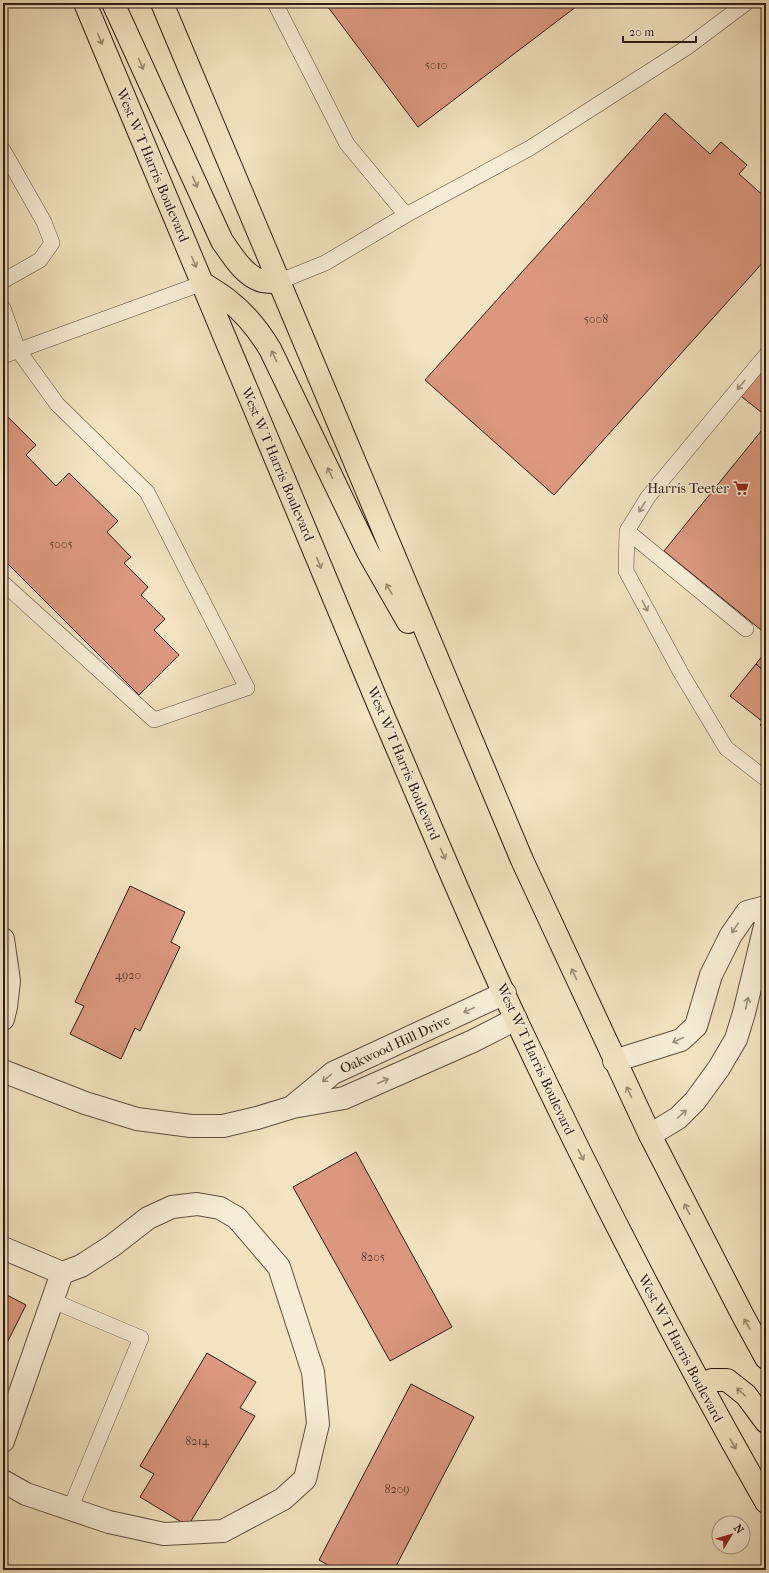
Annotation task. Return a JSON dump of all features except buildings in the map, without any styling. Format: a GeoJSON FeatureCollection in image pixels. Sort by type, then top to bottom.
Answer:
{"type":"FeatureCollection","features":[{"type":"Feature","properties":{"kind":"main road","name":"West W T Harris Boulevard"},"geometry":{"type":"LineString","coordinates":[[85,3],[343,620],[516,1020],[635,1262],[700,1385],[766,1502]]}},
{"type":"Feature","properties":{"kind":"main road"},"geometry":{"type":"LineString","coordinates":[[114,3],[222,241],[232,256],[254,278],[263,281],[278,282]]}},
{"type":"Feature","properties":{"kind":"main road"},"geometry":{"type":"LineString","coordinates":[[162,3],[522,860],[650,1135],[738,1308],[766,1358]]}},
{"type":"Feature","properties":{"kind":"main road"},"geometry":{"type":"LineString","coordinates":[[202,283],[230,301],[258,330],[270,349],[368,552],[457,708]]}},
{"type":"Feature","properties":{"kind":"main road"},"geometry":{"type":"LineString","coordinates":[[700,1385],[712,1380],[727,1380],[746,1395],[766,1422]]}},
{"type":"Feature","properties":{"kind":"street"},"geometry":{"type":"LineString","coordinates":[[614,1060],[681,1040],[696,1026],[711,975],[731,935],[748,912],[766,907]]}},
{"type":"Feature","properties":{"kind":"street"},"geometry":{"type":"LineString","coordinates":[[650,1135],[678,1118],[695,1101],[719,1068],[736,1039],[744,1013],[766,922]]}},
{"type":"Feature","properties":{"kind":"street"},"geometry":{"type":"LineString","coordinates":[[3,939],[9,980],[3,1019]]}},
{"type":"Feature","properties":{"kind":"street","name":"Oakwood Hill Drive"},"geometry":{"type":"LineString","coordinates":[[292,1107],[333,1073],[505,993]]}},
{"type":"Feature","properties":{"kind":"street","name":"Oakwood Hill Drive"},"geometry":{"type":"LineString","coordinates":[[3,1071],[85,1103],[137,1119],[191,1126],[223,1126],[257,1118],[292,1107],[344,1098],[473,1041],[516,1020]]}},
{"type":"Feature","properties":{"kind":"street"},"geometry":{"type":"LineString","coordinates":[[3,1248],[62,1273],[81,1266],[112,1246],[148,1218],[172,1207],[197,1204],[220,1208],[237,1218],[279,1267],[313,1372],[318,1424],[305,1479],[283,1499],[223,1531],[164,1534],[109,1522],[26,1494],[3,1481]]}},
{"type":"Feature","properties":{"kind":"street"},"geometry":{"type":"LineString","coordinates":[[3,1441],[62,1273]]}},
{"type":"Feature","properties":{"kind":"lane"},"geometry":{"type":"LineString","coordinates":[[275,3],[347,144],[406,215]]}},
{"type":"Feature","properties":{"kind":"lane"},"geometry":{"type":"LineString","coordinates":[[278,282],[325,263],[406,215],[530,148],[686,48],[746,3]]}},
{"type":"Feature","properties":{"kind":"lane"},"geometry":{"type":"LineString","coordinates":[[3,150],[44,222],[52,243],[40,260],[3,281]]}},
{"type":"Feature","properties":{"kind":"lane"},"geometry":{"type":"LineString","coordinates":[[3,356],[202,283]]}},
{"type":"Feature","properties":{"kind":"lane"},"geometry":{"type":"LineString","coordinates":[[3,308],[18,350],[57,404],[147,492],[247,688],[154,720],[3,583]]}},
{"type":"Feature","properties":{"kind":"lane"},"geometry":{"type":"LineString","coordinates":[[766,355],[648,497],[627,531],[626,571],[674,660],[726,748],[766,779]]}},
{"type":"Feature","properties":{"kind":"lane"},"geometry":{"type":"LineString","coordinates":[[627,531],[746,629]]}},
{"type":"Feature","properties":{"kind":"lane"},"geometry":{"type":"LineString","coordinates":[[52,1301],[140,1338],[70,1509]]}},
{"type":"Feature","properties":{"kind":"place","name":"Harris Teeter"},"geometry":{"type":"Point","coordinates":[741,488]}}]}
